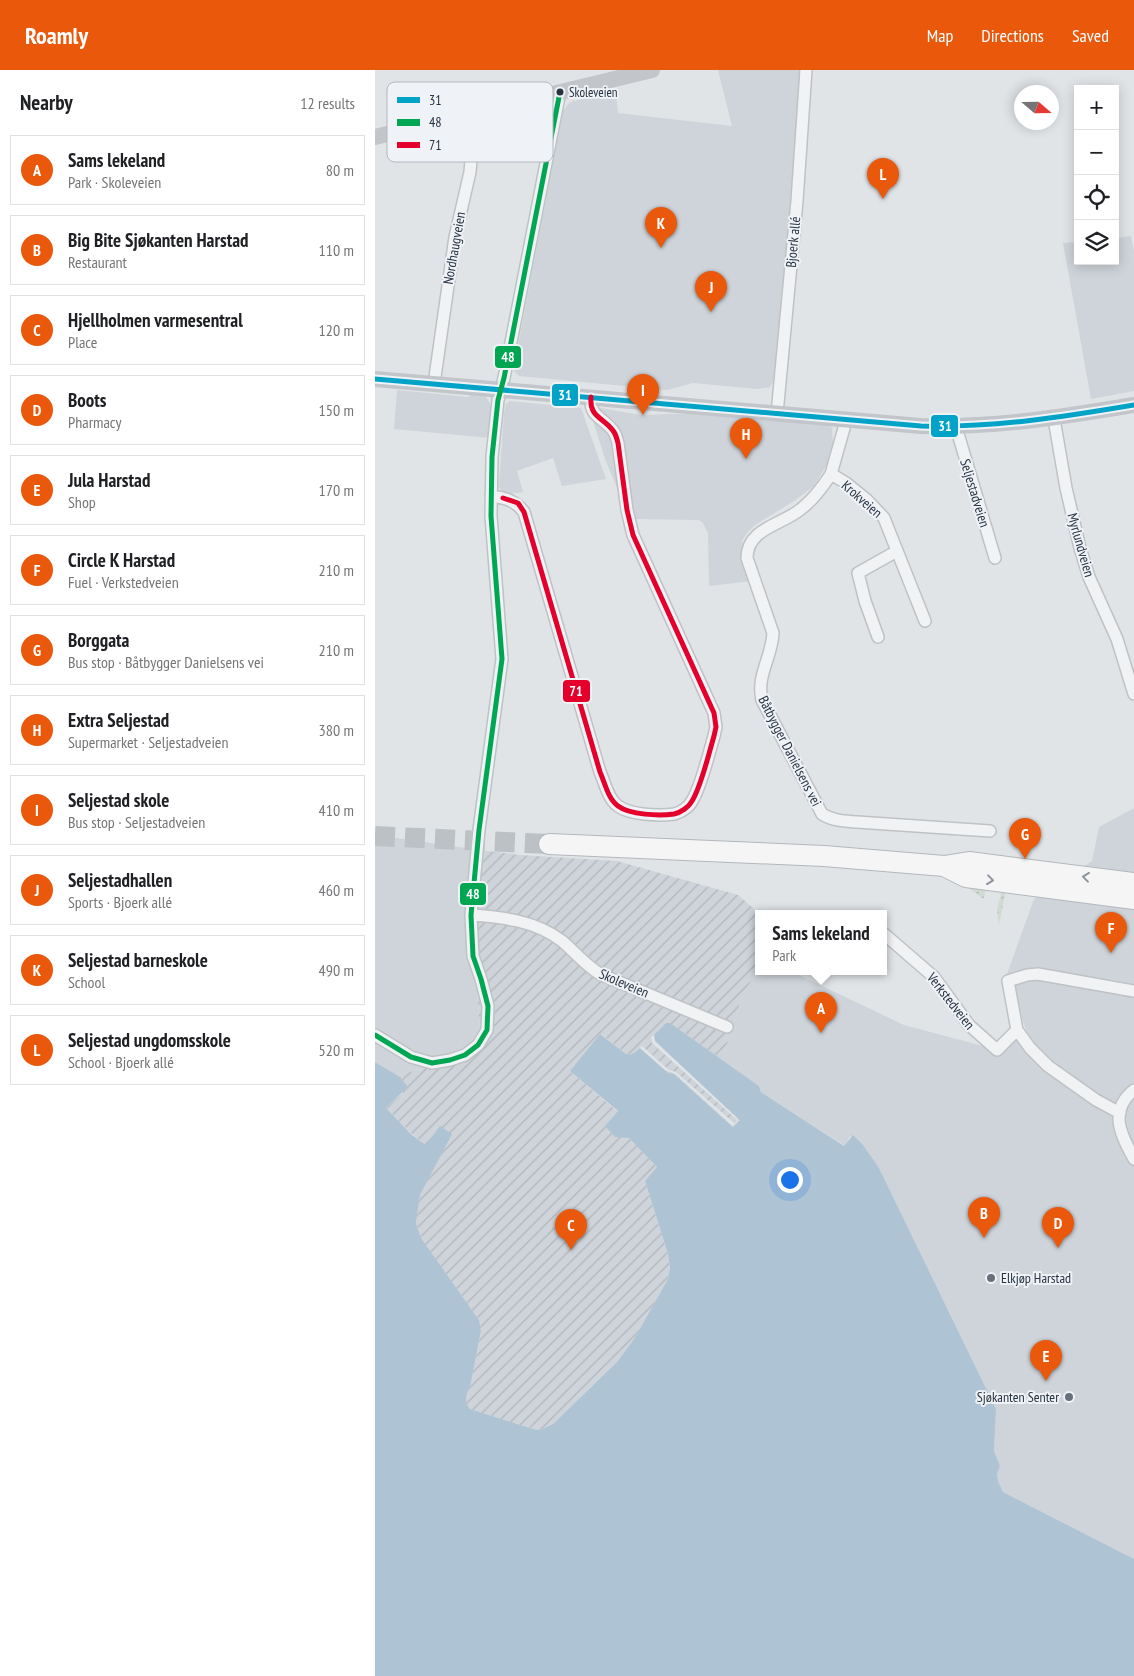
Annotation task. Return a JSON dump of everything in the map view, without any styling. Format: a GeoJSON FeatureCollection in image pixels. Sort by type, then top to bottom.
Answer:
{"type":"FeatureCollection","features":[{"type":"Feature","properties":{"kind":"highway"},"geometry":{"type":"LineString","coordinates":[[549,844],[824,856],[944,866],[969,862],[1134,883]]}},
{"type":"Feature","properties":{"kind":"highway"},"geometry":{"type":"LineString","coordinates":[[944,866],[966,877],[1134,899]]}},
{"type":"Feature","properties":{"kind":"street"},"geometry":{"type":"LineString","coordinates":[[553,94],[609,75],[652,70]]}},
{"type":"Feature","properties":{"kind":"street","name":"Bjoerk allé"},"geometry":{"type":"LineString","coordinates":[[777,414],[797,201],[806,70]]}},
{"type":"Feature","properties":{"kind":"street"},"geometry":{"type":"LineString","coordinates":[[553,127],[560,92]]}},
{"type":"Feature","properties":{"kind":"street","name":"Nordhaugveien"},"geometry":{"type":"LineString","coordinates":[[434,384],[455,237],[471,162]]}},
{"type":"Feature","properties":{"kind":"street"},"geometry":{"type":"LineString","coordinates":[[375,1035],[411,1057],[432,1063],[465,1055],[478,1046],[487,1030],[488,1006],[473,956],[471,915],[479,830],[502,659],[491,516],[493,448],[498,400],[546,162]]}},
{"type":"Feature","properties":{"kind":"street"},"geometry":{"type":"LineString","coordinates":[[375,379],[846,421],[956,427],[1054,419],[1134,405]]}},
{"type":"Feature","properties":{"kind":"street"},"geometry":{"type":"LineString","coordinates":[[491,496],[505,498],[517,503],[524,512],[600,772],[612,800],[626,811],[637,814],[675,814],[681,811],[692,802],[697,789],[714,736],[716,727],[714,713],[633,535],[627,510],[615,432],[594,413],[590,407],[591,397]]}},
{"type":"Feature","properties":{"kind":"street","name":"Myrlundveien"},"geometry":{"type":"LineString","coordinates":[[1054,419],[1066,488],[1080,548],[1089,577],[1117,639],[1134,694]]}},
{"type":"Feature","properties":{"kind":"street","name":"Krokveien"},"geometry":{"type":"LineString","coordinates":[[846,421],[831,474],[867,500],[884,518],[925,621]]}},
{"type":"Feature","properties":{"kind":"street","name":"Seljestadveien"},"geometry":{"type":"LineString","coordinates":[[956,427],[995,558]]}},
{"type":"Feature","properties":{"kind":"street","name":"Båtbygger Danielsens vei"},"geometry":{"type":"LineString","coordinates":[[831,474],[814,499],[799,511],[758,533],[749,548],[747,558],[773,633],[773,643],[760,682],[762,700],[822,814],[835,820],[989,831]]}},
{"type":"Feature","properties":{"kind":"street"},"geometry":{"type":"LineString","coordinates":[[878,637],[865,601],[858,573],[897,551]]}},
{"type":"Feature","properties":{"kind":"street","name":"Skoleveien"},"geometry":{"type":"LineString","coordinates":[[471,915],[500,917],[529,924],[553,935],[563,942],[587,966],[600,974],[727,1027]]}},
{"type":"Feature","properties":{"kind":"street","name":"Verkstedveien"},"geometry":{"type":"LineString","coordinates":[[887,936],[934,977],[969,1025],[997,1050],[1017,1030]]}},
{"type":"Feature","properties":{"kind":"street"},"geometry":{"type":"LineString","coordinates":[[1120,1113],[1096,1100],[1048,1066],[1030,1048],[1017,1030],[1008,981],[1021,976],[1038,974],[1134,991]]}},
{"type":"Feature","properties":{"kind":"street"},"geometry":{"type":"LineString","coordinates":[[1134,1090],[1123,1104],[1119,1121],[1120,1130],[1134,1158]]}},
{"type":"Feature","properties":{"kind":"shaded area"},"geometry":{"type":"Polygon","coordinates":[[[718,70],[802,70],[774,380],[770,387],[757,389],[693,383],[667,390],[519,376],[514,371],[515,361],[563,111],[573,101],[616,93],[618,113],[732,126],[718,70]]]}},
{"type":"Feature","properties":{"kind":"shaded area"},"geometry":{"type":"Polygon","coordinates":[[[1131,236],[1134,251],[1134,391],[1091,399],[1063,243],[1074,242],[1074,265],[1119,265],[1119,238],[1131,236]]]}},
{"type":"Feature","properties":{"kind":"shaded area"},"geometry":{"type":"Polygon","coordinates":[[[397,390],[468,397],[471,395],[481,395],[486,397],[491,405],[490,438],[394,429],[397,390]]]}},
{"type":"Feature","properties":{"kind":"shaded area"},"geometry":{"type":"Polygon","coordinates":[[[510,401],[581,408],[606,479],[562,486],[553,458],[517,471],[523,492],[510,494],[502,492],[499,486],[504,412],[506,404],[510,401]]]}},
{"type":"Feature","properties":{"kind":"shaded area"},"geometry":{"type":"Polygon","coordinates":[[[595,407],[641,415],[699,413],[829,425],[832,428],[833,442],[826,466],[814,486],[755,525],[742,541],[742,553],[752,581],[709,586],[708,533],[703,523],[699,520],[630,519],[605,459],[593,421],[595,407]]]}},
{"type":"Feature","properties":{"kind":"shaded area"},"geometry":{"type":"Polygon","coordinates":[[[1134,808],[1134,1559],[1003,1492],[997,1474],[1000,1466],[994,1451],[996,1409],[879,1168],[850,1136],[845,1146],[761,1092],[759,1086],[722,1060],[740,1003],[755,972],[755,975],[799,975],[904,1025],[994,1049],[1027,1033],[1007,974],[1034,899],[1092,861],[1099,827],[1134,808]]]}},
{"type":"Feature","properties":{"kind":"shaded area"},"geometry":{"type":"Polygon","coordinates":[[[375,835],[480,850],[472,920],[480,1029],[458,1057],[397,1076],[375,1062],[375,835]]]}},
{"type":"Feature","properties":{"kind":"shaded area"},"geometry":{"type":"Polygon","coordinates":[[[480,850],[520,855],[617,861],[738,895],[755,910],[755,972],[740,1003],[722,1060],[670,1023],[654,1042],[741,1120],[734,1127],[674,1074],[668,1073],[640,1048],[630,1055],[626,1054],[601,1034],[570,1071],[618,1112],[605,1126],[615,1136],[629,1138],[658,1168],[645,1181],[668,1254],[670,1268],[668,1279],[634,1339],[617,1362],[553,1424],[540,1430],[470,1409],[466,1403],[465,1395],[470,1387],[481,1332],[479,1320],[421,1238],[416,1223],[420,1195],[426,1181],[426,1145],[386,1108],[403,1093],[400,1077],[397,1076],[458,1057],[480,1029],[472,920],[480,850]]]}},
{"type":"Feature","properties":{"kind":"shaded area"},"geometry":{"type":"Polygon","coordinates":[[[970,887],[986,888],[984,899],[971,890],[970,887]]]}},
{"type":"Feature","properties":{"kind":"shaded area"},"geometry":{"type":"Polygon","coordinates":[[[1002,890],[1005,895],[999,925],[997,909],[1002,890]]]}},
{"type":"Feature","properties":{"kind":"water"},"geometry":{"type":"Polygon","coordinates":[[[666,1023],[670,1023],[759,1086],[761,1092],[844,1146],[853,1135],[863,1145],[879,1168],[996,1409],[994,1451],[1000,1466],[997,1474],[1003,1492],[1134,1559],[1134,1676],[375,1676],[375,1062],[400,1077],[408,1087],[386,1108],[412,1135],[426,1145],[440,1126],[452,1134],[420,1195],[416,1223],[421,1238],[479,1320],[481,1331],[466,1401],[470,1409],[540,1430],[553,1424],[617,1362],[634,1339],[668,1279],[670,1268],[668,1254],[645,1181],[657,1167],[629,1138],[615,1137],[605,1126],[618,1111],[570,1071],[600,1034],[626,1054],[632,1054],[640,1048],[668,1073],[674,1074],[733,1127],[740,1120],[654,1041],[654,1035],[666,1023]]]}},
{"type":"Feature","properties":{"kind":"pier"},"geometry":{"type":"Polygon","coordinates":[[[654,1035],[655,1041],[739,1120],[733,1126],[675,1074],[665,1070],[640,1048],[642,1046],[669,1070],[676,1072],[734,1123],[737,1120],[652,1043],[651,1037],[654,1035]]]}},
{"type":"Feature","properties":{"kind":"tunnel"},"geometry":{"type":"LineString","coordinates":[[375,836],[549,844]]}},
{"type":"Feature","properties":{"kind":"transit line","name":"48"},"geometry":{"type":"LineString","coordinates":[[553,128],[560,92]]}},
{"type":"Feature","properties":{"kind":"transit line","name":"48"},"geometry":{"type":"LineString","coordinates":[[375,1035],[411,1057],[432,1063],[465,1055],[478,1045],[487,1030],[488,1006],[473,956],[471,915],[479,830],[502,659],[491,516],[492,457],[498,400],[504,378],[546,162]]}},
{"type":"Feature","properties":{"kind":"transit line","name":"31"},"geometry":{"type":"LineString","coordinates":[[375,379],[921,426],[1001,423],[1134,405]]}},
{"type":"Feature","properties":{"kind":"transit line","name":"71"},"geometry":{"type":"LineString","coordinates":[[503,498],[518,503],[524,512],[600,772],[609,795],[618,806],[637,813],[668,815],[682,811],[691,803],[702,779],[716,727],[714,713],[633,535],[627,510],[617,439],[615,433],[592,409],[591,397]]}},
{"type":"Feature","properties":{"kind":"place","name":"Skoleveien"},"geometry":{"type":"Point","coordinates":[560,92]}},
{"type":"Feature","properties":{"kind":"place","name":"Seljestad ungdomsskole"},"geometry":{"type":"Point","coordinates":[883,199]}},
{"type":"Feature","properties":{"kind":"place","name":"Seljestad barneskole"},"geometry":{"type":"Point","coordinates":[661,248]}},
{"type":"Feature","properties":{"kind":"place","name":"Seljestadhallen"},"geometry":{"type":"Point","coordinates":[711,312]}},
{"type":"Feature","properties":{"kind":"place","name":"Seljestad skole"},"geometry":{"type":"Point","coordinates":[643,415]}},
{"type":"Feature","properties":{"kind":"place","name":"Extra Seljestad"},"geometry":{"type":"Point","coordinates":[746,459]}},
{"type":"Feature","properties":{"kind":"place","name":"Borggata"},"geometry":{"type":"Point","coordinates":[1025,859]}},
{"type":"Feature","properties":{"kind":"place","name":"Circle K Harstad"},"geometry":{"type":"Point","coordinates":[1111,953]}},
{"type":"Feature","properties":{"kind":"place","name":"Sams lekeland"},"geometry":{"type":"Point","coordinates":[821,1033]}},
{"type":"Feature","properties":{"kind":"place","name":"Big Bite Sjøkanten Harstad"},"geometry":{"type":"Point","coordinates":[984,1238]}},
{"type":"Feature","properties":{"kind":"place","name":"Boots"},"geometry":{"type":"Point","coordinates":[1058,1248]}},
{"type":"Feature","properties":{"kind":"place","name":"Hjellholmen varmesentral"},"geometry":{"type":"Point","coordinates":[571,1250]}},
{"type":"Feature","properties":{"kind":"place","name":"Elkjøp Harstad"},"geometry":{"type":"Point","coordinates":[991,1278]}},
{"type":"Feature","properties":{"kind":"place","name":"Jula Harstad"},"geometry":{"type":"Point","coordinates":[1046,1381]}},
{"type":"Feature","properties":{"kind":"place","name":"Sjøkanten Senter"},"geometry":{"type":"Point","coordinates":[1069,1397]}}]}
